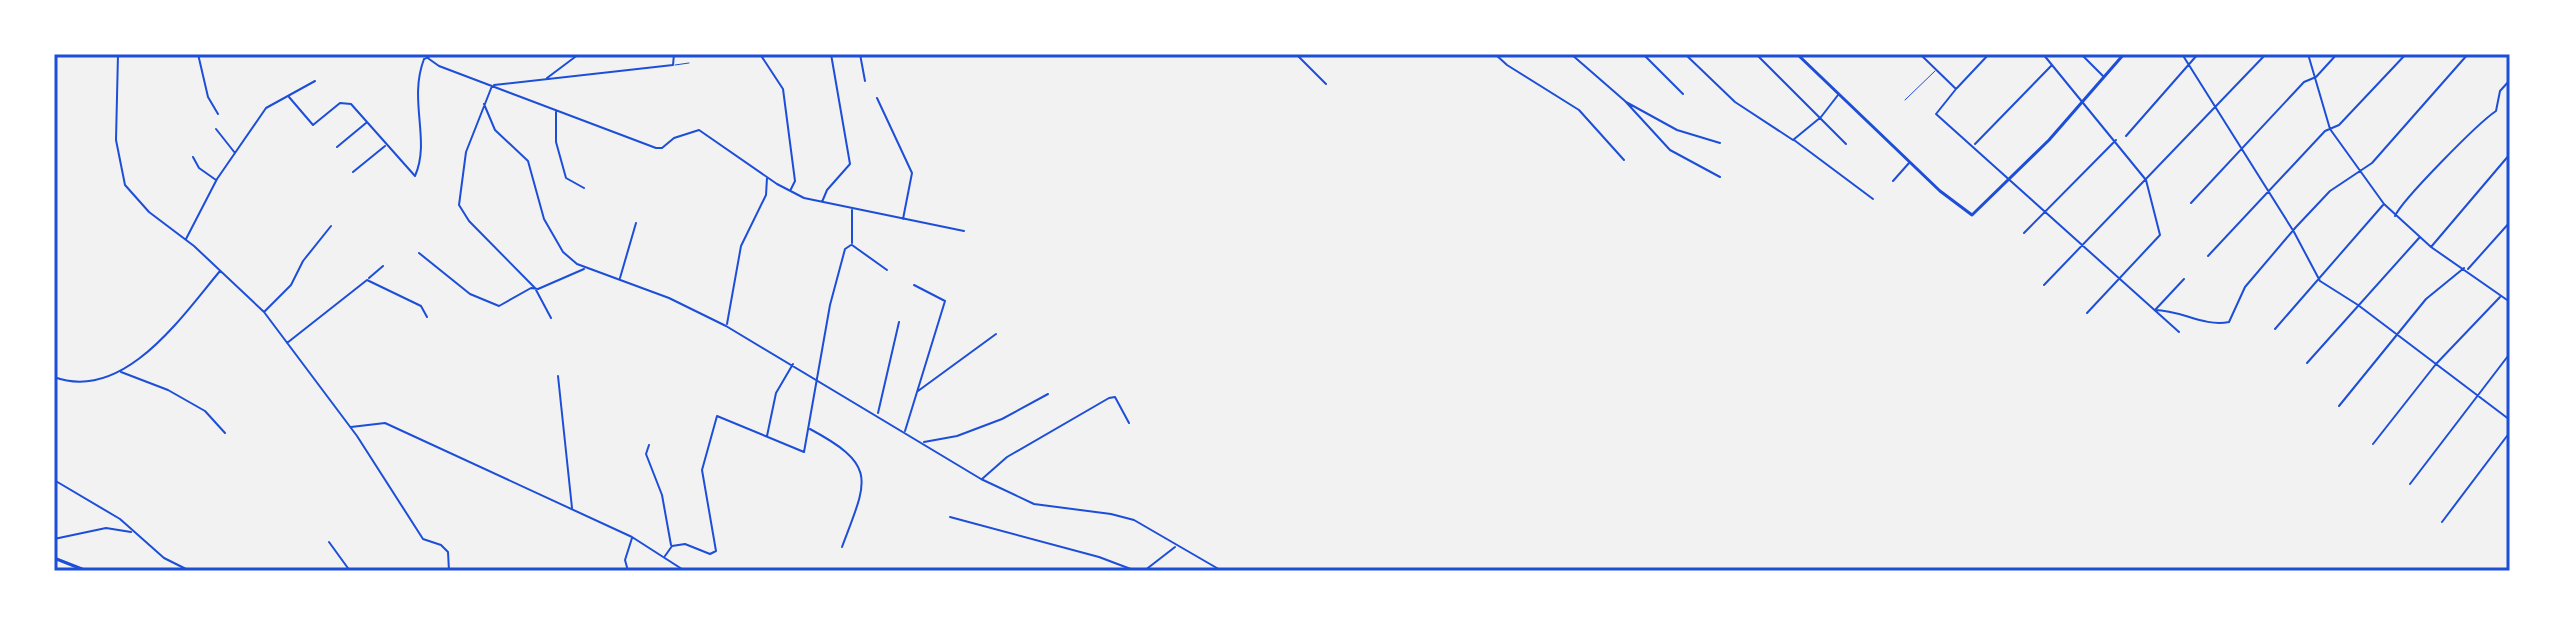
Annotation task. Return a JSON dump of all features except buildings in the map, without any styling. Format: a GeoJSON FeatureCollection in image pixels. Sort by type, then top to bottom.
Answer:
{"type":"FeatureCollection","features":[{"type":"Feature","properties":{"kind":"street"},"geometry":{"type":"LineString","coordinates":[[118,54],[116,140],[119,170],[134,198],[221,270],[264,312],[351,427],[423,539],[445,548],[450,558],[449,571]]}},
{"type":"Feature","properties":{"kind":"street"},"geometry":{"type":"LineString","coordinates":[[198,54],[208,97],[218,114]]}},
{"type":"Feature","properties":{"kind":"street"},"geometry":{"type":"LineString","coordinates":[[422,54],[556,111],[656,148],[662,148],[684,133],[699,130],[790,191],[822,203],[964,231]]}},
{"type":"Feature","properties":{"kind":"street"},"geometry":{"type":"LineString","coordinates":[[289,97],[313,125],[340,103],[351,104],[415,176],[421,123],[416,108],[417,83],[427,58],[434,54]]}},
{"type":"Feature","properties":{"kind":"street"},"geometry":{"type":"LineString","coordinates":[[546,79],[579,54]]}},
{"type":"Feature","properties":{"kind":"street"},"geometry":{"type":"LineString","coordinates":[[493,85],[673,65],[674,54]]}},
{"type":"Feature","properties":{"kind":"street"},"geometry":{"type":"LineString","coordinates":[[760,54],[780,82],[785,97],[795,181],[790,191]]}},
{"type":"Feature","properties":{"kind":"street"},"geometry":{"type":"LineString","coordinates":[[822,203],[827,190],[850,164],[831,54]]}},
{"type":"Feature","properties":{"kind":"street"},"geometry":{"type":"LineString","coordinates":[[860,54],[865,81]]}},
{"type":"Feature","properties":{"kind":"street"},"geometry":{"type":"LineString","coordinates":[[1296,54],[1326,84]]}},
{"type":"Feature","properties":{"kind":"street"},"geometry":{"type":"LineString","coordinates":[[1495,54],[1507,65],[1579,110],[1624,160]]}},
{"type":"Feature","properties":{"kind":"street"},"geometry":{"type":"LineString","coordinates":[[1571,54],[1625,101],[1670,150],[1720,177]]}},
{"type":"Feature","properties":{"kind":"street"},"geometry":{"type":"LineString","coordinates":[[1643,54],[1683,94]]}},
{"type":"Feature","properties":{"kind":"street"},"geometry":{"type":"LineString","coordinates":[[1685,54],[1735,102],[1873,199]]}},
{"type":"Feature","properties":{"kind":"street"},"geometry":{"type":"LineString","coordinates":[[1756,54],[1846,144]]}},
{"type":"Feature","properties":{"kind":"street"},"geometry":{"type":"LineString","coordinates":[[1797,54],[1909,162],[1972,215],[2011,178],[2124,54]]}},
{"type":"Feature","properties":{"kind":"street"},"geometry":{"type":"LineString","coordinates":[[1920,54],[1956,89]]}},
{"type":"Feature","properties":{"kind":"street"},"geometry":{"type":"LineString","coordinates":[[1989,54],[1937,108],[1936,114],[1975,145],[2179,332]]}},
{"type":"Feature","properties":{"kind":"street"},"geometry":{"type":"LineString","coordinates":[[2043,54],[2083,99],[2146,180],[2160,235],[2087,313]]}},
{"type":"Feature","properties":{"kind":"street"},"geometry":{"type":"LineString","coordinates":[[2081,54],[2104,76]]}},
{"type":"Feature","properties":{"kind":"street"},"geometry":{"type":"LineString","coordinates":[[2182,54],[2294,232],[2317,276],[2330,289],[2358,305],[2510,420]]}},
{"type":"Feature","properties":{"kind":"street"},"geometry":{"type":"LineString","coordinates":[[2126,136],[2198,54]]}},
{"type":"Feature","properties":{"kind":"street"},"geometry":{"type":"LineString","coordinates":[[2044,285],[2266,54]]}},
{"type":"Feature","properties":{"kind":"street"},"geometry":{"type":"LineString","coordinates":[[2308,54],[2330,129],[2384,204],[2431,247],[2510,302]]}},
{"type":"Feature","properties":{"kind":"street"},"geometry":{"type":"LineString","coordinates":[[2191,203],[2304,82],[2316,77],[2337,54]]}},
{"type":"Feature","properties":{"kind":"street"},"geometry":{"type":"LineString","coordinates":[[2208,256],[2406,54]]}},
{"type":"Feature","properties":{"kind":"street"},"geometry":{"type":"LineString","coordinates":[[2155,310],[2179,313],[2196,320],[2229,322],[2245,287],[2330,191],[2360,168],[2372,163],[2468,54]]}},
{"type":"Feature","properties":{"kind":"street"},"geometry":{"type":"LineString","coordinates":[[1975,145],[2052,64]]}},
{"type":"Feature","properties":{"kind":"street"},"geometry":{"type":"LineString","coordinates":[[2395,216],[2399,206],[2423,186],[2478,123],[2496,111],[2500,91],[2510,80]]}},
{"type":"Feature","properties":{"kind":"street"},"geometry":{"type":"LineString","coordinates":[[185,240],[216,180],[266,108],[315,81]]}},
{"type":"Feature","properties":{"kind":"street"},"geometry":{"type":"LineString","coordinates":[[493,85],[466,152],[459,205],[469,221],[535,288],[551,318]]}},
{"type":"Feature","properties":{"kind":"street"},"geometry":{"type":"LineString","coordinates":[[1793,140],[1821,117],[1839,94]]}},
{"type":"Feature","properties":{"kind":"street"},"geometry":{"type":"LineString","coordinates":[[877,98],[912,173],[902,220]]}},
{"type":"Feature","properties":{"kind":"street"},"geometry":{"type":"LineString","coordinates":[[1625,101],[1677,130],[1720,143]]}},
{"type":"Feature","properties":{"kind":"street"},"geometry":{"type":"LineString","coordinates":[[484,104],[495,130],[528,161],[544,219],[554,239],[563,252],[585,268],[620,279],[726,326],[878,414],[981,479],[1034,504],[1125,517],[1222,571]]}},
{"type":"Feature","properties":{"kind":"street"},"geometry":{"type":"LineString","coordinates":[[556,111],[556,142],[566,178],[584,188]]}},
{"type":"Feature","properties":{"kind":"street"},"geometry":{"type":"LineString","coordinates":[[337,147],[367,122]]}},
{"type":"Feature","properties":{"kind":"street"},"geometry":{"type":"LineString","coordinates":[[216,129],[235,153]]}},
{"type":"Feature","properties":{"kind":"street"},"geometry":{"type":"LineString","coordinates":[[2024,233],[2116,140]]}},
{"type":"Feature","properties":{"kind":"street"},"geometry":{"type":"LineString","coordinates":[[353,172],[386,145]]}},
{"type":"Feature","properties":{"kind":"street"},"geometry":{"type":"LineString","coordinates":[[2431,247],[2510,154]]}},
{"type":"Feature","properties":{"kind":"street"},"geometry":{"type":"LineString","coordinates":[[193,157],[199,168],[216,180]]}},
{"type":"Feature","properties":{"kind":"street"},"geometry":{"type":"LineString","coordinates":[[1893,181],[1909,162]]}},
{"type":"Feature","properties":{"kind":"street"},"geometry":{"type":"LineString","coordinates":[[726,326],[741,246],[766,195],[767,177]]}},
{"type":"Feature","properties":{"kind":"street"},"geometry":{"type":"LineString","coordinates":[[2275,329],[2317,276],[2384,204]]}},
{"type":"Feature","properties":{"kind":"street"},"geometry":{"type":"LineString","coordinates":[[672,546],[685,544],[710,554],[716,551],[702,470],[715,417],[721,415],[804,452],[839,268],[845,249],[851,245],[854,224],[852,209]]}},
{"type":"Feature","properties":{"kind":"street"},"geometry":{"type":"LineString","coordinates":[[2339,406],[2426,299],[2466,269],[2510,222]]}},
{"type":"Feature","properties":{"kind":"street"},"geometry":{"type":"LineString","coordinates":[[620,279],[636,223]]}},
{"type":"Feature","properties":{"kind":"street"},"geometry":{"type":"LineString","coordinates":[[264,312],[291,285],[303,261],[331,226]]}},
{"type":"Feature","properties":{"kind":"street"},"geometry":{"type":"LineString","coordinates":[[2307,363],[2419,237]]}},
{"type":"Feature","properties":{"kind":"street"},"geometry":{"type":"LineString","coordinates":[[851,245],[887,270]]}},
{"type":"Feature","properties":{"kind":"street"},"geometry":{"type":"LineString","coordinates":[[419,253],[444,276],[487,304],[499,306],[585,268]]}},
{"type":"Feature","properties":{"kind":"street"},"geometry":{"type":"LineString","coordinates":[[287,343],[383,266]]}},
{"type":"Feature","properties":{"kind":"street"},"geometry":{"type":"LineString","coordinates":[[54,377],[84,382],[121,371],[168,332],[221,270]]}},
{"type":"Feature","properties":{"kind":"street"},"geometry":{"type":"LineString","coordinates":[[2155,310],[2184,279]]}},
{"type":"Feature","properties":{"kind":"street"},"geometry":{"type":"LineString","coordinates":[[369,280],[421,306],[427,317]]}},
{"type":"Feature","properties":{"kind":"street"},"geometry":{"type":"LineString","coordinates":[[904,432],[945,301],[914,285]]}},
{"type":"Feature","properties":{"kind":"street"},"geometry":{"type":"LineString","coordinates":[[2373,444],[2436,364],[2501,296]]}},
{"type":"Feature","properties":{"kind":"street"},"geometry":{"type":"LineString","coordinates":[[878,414],[899,322]]}},
{"type":"Feature","properties":{"kind":"street"},"geometry":{"type":"LineString","coordinates":[[917,392],[996,334]]}},
{"type":"Feature","properties":{"kind":"street"},"geometry":{"type":"LineString","coordinates":[[2410,484],[2508,356]]}},
{"type":"Feature","properties":{"kind":"street"},"geometry":{"type":"LineString","coordinates":[[767,437],[776,393],[793,364]]}},
{"type":"Feature","properties":{"kind":"street"},"geometry":{"type":"LineString","coordinates":[[121,371],[168,390],[205,411],[225,433]]}},
{"type":"Feature","properties":{"kind":"street"},"geometry":{"type":"LineString","coordinates":[[558,376],[572,508]]}},
{"type":"Feature","properties":{"kind":"street"},"geometry":{"type":"LineString","coordinates":[[921,443],[957,436],[1002,419],[1048,394]]}},
{"type":"Feature","properties":{"kind":"street"},"geometry":{"type":"LineString","coordinates":[[981,479],[1007,457],[1109,398],[1115,397],[1129,423]]}},
{"type":"Feature","properties":{"kind":"street"},"geometry":{"type":"LineString","coordinates":[[351,427],[385,423],[632,537],[685,571]]}},
{"type":"Feature","properties":{"kind":"street"},"geometry":{"type":"LineString","coordinates":[[809,428],[845,448],[860,472],[857,505],[842,547]]}},
{"type":"Feature","properties":{"kind":"street"},"geometry":{"type":"LineString","coordinates":[[2442,522],[2510,432]]}},
{"type":"Feature","properties":{"kind":"street"},"geometry":{"type":"LineString","coordinates":[[649,445],[646,454],[662,495],[672,546],[665,556]]}},
{"type":"Feature","properties":{"kind":"street"},"geometry":{"type":"LineString","coordinates":[[54,480],[108,511],[164,558],[190,571]]}},
{"type":"Feature","properties":{"kind":"street"},"geometry":{"type":"LineString","coordinates":[[950,517],[1099,557],[1136,571]]}},
{"type":"Feature","properties":{"kind":"street"},"geometry":{"type":"LineString","coordinates":[[54,539],[106,528],[133,531]]}},
{"type":"Feature","properties":{"kind":"street"},"geometry":{"type":"LineString","coordinates":[[628,571],[625,560],[632,537]]}},
{"type":"Feature","properties":{"kind":"street"},"geometry":{"type":"LineString","coordinates":[[329,542],[350,571]]}},
{"type":"Feature","properties":{"kind":"street"},"geometry":{"type":"LineString","coordinates":[[1144,571],[1176,546]]}},
{"type":"Feature","properties":{"kind":"street"},"geometry":{"type":"LineString","coordinates":[[54,558],[87,571]]}},
{"type":"Feature","properties":{"kind":"lane"},"geometry":{"type":"LineString","coordinates":[[673,65],[689,63]]}},
{"type":"Feature","properties":{"kind":"lane"},"geometry":{"type":"LineString","coordinates":[[1905,100],[1936,70]]}}]}
